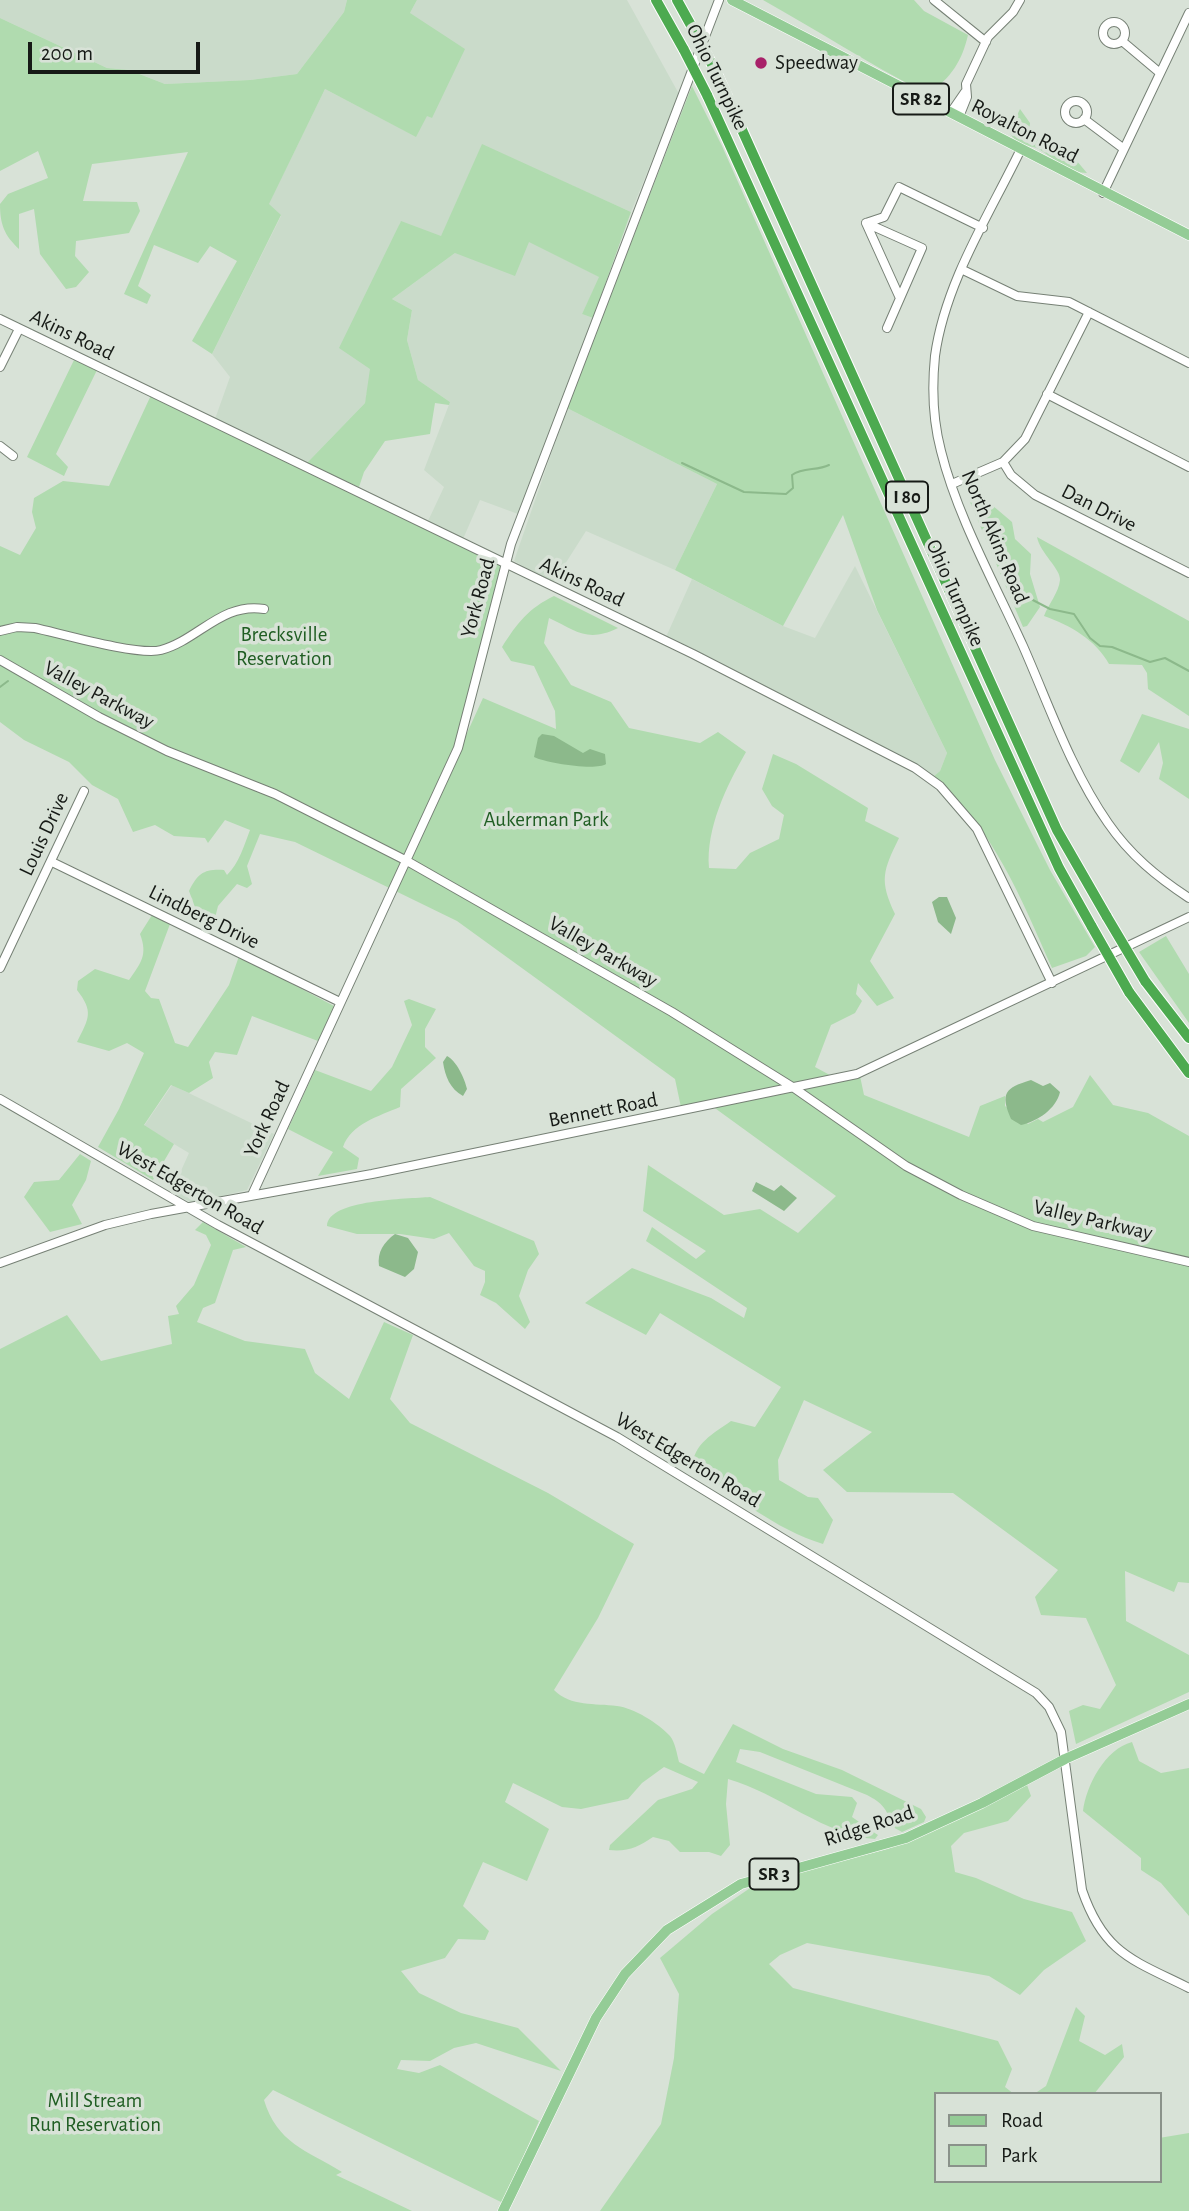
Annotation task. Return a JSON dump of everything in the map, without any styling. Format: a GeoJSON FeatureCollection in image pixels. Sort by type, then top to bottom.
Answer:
{"type":"FeatureCollection","features":[{"type":"Feature","properties":{"kind":"highway","name":"Ohio Turnpike"},"geometry":{"type":"LineString","coordinates":[[656,0],[707,95],[1059,868],[1129,992],[1189,1073]]}},
{"type":"Feature","properties":{"kind":"highway","name":"Ohio Turnpike"},"geometry":{"type":"LineString","coordinates":[[677,0],[716,72],[1057,830],[1145,982],[1189,1038]]}},
{"type":"Feature","properties":{"kind":"main road","name":"Royalton Road"},"geometry":{"type":"LineString","coordinates":[[732,0],[1189,235]]}},
{"type":"Feature","properties":{"kind":"main road","name":"Ridge Road"},"geometry":{"type":"LineString","coordinates":[[503,2211],[596,2018],[625,1974],[667,1930],[741,1884],[906,1838],[982,1804],[1065,1759],[1189,1704]]}},
{"type":"Feature","properties":{"kind":"street","name":"York Road"},"geometry":{"type":"LineString","coordinates":[[252,1195],[458,748],[504,564],[719,0]]}},
{"type":"Feature","properties":{"kind":"street"},"geometry":{"type":"LineString","coordinates":[[934,0],[986,43]]}},
{"type":"Feature","properties":{"kind":"street"},"geometry":{"type":"LineString","coordinates":[[955,115],[954,108],[965,92],[994,28],[1013,12],[1020,0]]}},
{"type":"Feature","properties":{"kind":"street"},"geometry":{"type":"LineString","coordinates":[[1103,193],[1189,13]]}},
{"type":"Feature","properties":{"kind":"street"},"geometry":{"type":"LineString","coordinates":[[1122,41],[1160,73]]}},
{"type":"Feature","properties":{"kind":"street"},"geometry":{"type":"LineString","coordinates":[[1084,119],[1124,149]]}},
{"type":"Feature","properties":{"kind":"street","name":"North Akins Road"},"geometry":{"type":"LineString","coordinates":[[1020,150],[946,309],[935,357],[935,420],[940,447],[952,484],[1095,803],[1150,872],[1189,898]]}},
{"type":"Feature","properties":{"kind":"street"},"geometry":{"type":"LineString","coordinates":[[866,223],[884,217],[899,187],[983,228]]}},
{"type":"Feature","properties":{"kind":"street"},"geometry":{"type":"LineString","coordinates":[[866,223],[922,248],[887,328]]}},
{"type":"Feature","properties":{"kind":"street"},"geometry":{"type":"LineString","coordinates":[[866,223],[899,296]]}},
{"type":"Feature","properties":{"kind":"street"},"geometry":{"type":"LineString","coordinates":[[963,270],[1017,296],[1069,302],[1189,363]]}},
{"type":"Feature","properties":{"kind":"street"},"geometry":{"type":"LineString","coordinates":[[952,484],[1003,462],[1025,439],[1089,312]]}},
{"type":"Feature","properties":{"kind":"street","name":"Akins Road"},"geometry":{"type":"LineString","coordinates":[[0,319],[837,726],[915,768],[940,786],[977,829],[1052,983]]}},
{"type":"Feature","properties":{"kind":"street"},"geometry":{"type":"LineString","coordinates":[[0,367],[19,329]]}},
{"type":"Feature","properties":{"kind":"street"},"geometry":{"type":"LineString","coordinates":[[1047,394],[1189,467]]}},
{"type":"Feature","properties":{"kind":"street"},"geometry":{"type":"LineString","coordinates":[[0,446],[13,456]]}},
{"type":"Feature","properties":{"kind":"street","name":"Dan Drive"},"geometry":{"type":"LineString","coordinates":[[1003,462],[1022,485],[1035,495],[1189,573]]}},
{"type":"Feature","properties":{"kind":"street"},"geometry":{"type":"LineString","coordinates":[[0,631],[17,627],[35,628],[142,652],[172,646],[238,609],[264,609]]}},
{"type":"Feature","properties":{"kind":"street","name":"Valley Parkway"},"geometry":{"type":"LineString","coordinates":[[0,660],[99,717],[167,751],[275,794],[407,861],[672,1012],[794,1088],[906,1166],[1003,1215],[1064,1234],[1189,1262]]}},
{"type":"Feature","properties":{"kind":"street","name":"Louis Drive"},"geometry":{"type":"LineString","coordinates":[[0,968],[84,791]]}},
{"type":"Feature","properties":{"kind":"street","name":"Lindberg Drive"},"geometry":{"type":"LineString","coordinates":[[52,862],[340,1002]]}},
{"type":"Feature","properties":{"kind":"street","name":"Bennett Road"},"geometry":{"type":"LineString","coordinates":[[0,1263],[105,1225],[383,1172],[857,1074],[1189,917]]}},
{"type":"Feature","properties":{"kind":"street","name":"West Edgerton Road"},"geometry":{"type":"LineString","coordinates":[[0,1099],[218,1226],[618,1437],[1017,1678],[1049,1707],[1060,1732],[1082,1890],[1099,1931],[1129,1959],[1189,1988]]}},
{"type":"Feature","properties":{"kind":"shaded area"},"geometry":{"type":"Polygon","coordinates":[[[0,0],[347,0],[344,12],[297,74],[250,80],[165,84],[129,70],[107,68],[0,18],[0,0]]]}},
{"type":"Feature","properties":{"kind":"shaded area"},"geometry":{"type":"Polygon","coordinates":[[[417,0],[627,0],[679,94],[631,212],[482,145],[441,237],[400,222],[365,403],[306,464],[215,419],[230,377],[212,354],[281,216],[268,205],[325,89],[415,136],[427,115],[432,118],[410,13],[417,0]]]}},
{"type":"Feature","properties":{"kind":"shaded area"},"geometry":{"type":"Polygon","coordinates":[[[529,241],[600,277],[582,314],[593,318],[518,514],[480,500],[463,539],[428,521],[444,487],[424,470],[450,402],[418,380],[407,340],[412,310],[392,299],[455,253],[529,241]]]}},
{"type":"Feature","properties":{"kind":"shaded area"},"geometry":{"type":"Polygon","coordinates":[[[567,408],[717,484],[675,570],[586,531],[553,583],[514,561],[567,408]]]}},
{"type":"Feature","properties":{"kind":"shaded area"},"geometry":{"type":"Polygon","coordinates":[[[855,566],[947,753],[940,771],[933,777],[839,723],[666,637],[692,579],[783,626],[815,638],[855,566]]]}},
{"type":"Feature","properties":{"kind":"shaded area"},"geometry":{"type":"Polygon","coordinates":[[[542,734],[554,736],[583,753],[590,749],[605,754],[606,764],[592,767],[571,765],[534,757],[538,738],[542,734]]]}},
{"type":"Feature","properties":{"kind":"shaded area"},"geometry":{"type":"Polygon","coordinates":[[[939,897],[947,897],[956,918],[951,934],[938,922],[932,902],[939,897]]]}},
{"type":"Feature","properties":{"kind":"shaded area"},"geometry":{"type":"Polygon","coordinates":[[[447,1056],[457,1066],[464,1080],[467,1089],[463,1096],[451,1086],[447,1077],[443,1062],[447,1056]]]}},
{"type":"Feature","properties":{"kind":"shaded area"},"geometry":{"type":"Polygon","coordinates":[[[1031,1080],[1043,1086],[1050,1083],[1060,1092],[1055,1104],[1045,1113],[1034,1121],[1021,1125],[1011,1119],[1006,1097],[1010,1089],[1031,1080]]]}},
{"type":"Feature","properties":{"kind":"shaded area"},"geometry":{"type":"Polygon","coordinates":[[[172,1085],[274,1134],[247,1190],[193,1203],[171,1193],[189,1153],[144,1126],[172,1085]]]}},
{"type":"Feature","properties":{"kind":"shaded area"},"geometry":{"type":"Polygon","coordinates":[[[756,1182],[774,1191],[781,1185],[797,1198],[784,1211],[752,1191],[756,1182]]]}},
{"type":"Feature","properties":{"kind":"shaded area"},"geometry":{"type":"Polygon","coordinates":[[[395,1234],[408,1238],[418,1252],[414,1269],[405,1277],[379,1266],[382,1248],[395,1234]]]}},
{"type":"Feature","properties":{"kind":"green space"},"geometry":{"type":"Polygon","coordinates":[[[347,0],[417,0],[410,13],[465,49],[432,118],[427,116],[416,137],[325,89],[269,204],[281,215],[212,354],[192,341],[237,261],[210,246],[198,263],[154,245],[138,286],[151,295],[147,304],[124,294],[188,152],[92,164],[83,201],[137,202],[140,211],[129,233],[76,241],[75,256],[89,272],[76,287],[66,289],[40,254],[34,209],[19,214],[19,249],[6,234],[0,204],[8,194],[48,178],[38,151],[0,171],[0,18],[107,68],[129,70],[165,84],[250,80],[297,74],[344,12],[347,0]]]}},
{"type":"Feature","properties":{"kind":"green space"},"geometry":{"type":"Polygon","coordinates":[[[763,0],[914,0],[924,11],[968,35],[954,68],[944,81],[929,93],[763,0]]]}},
{"type":"Feature","properties":{"kind":"green space"},"geometry":{"type":"Polygon","coordinates":[[[692,86],[722,146],[995,760],[1050,870],[1095,947],[1086,956],[1052,968],[1017,890],[989,841],[954,796],[933,777],[940,771],[947,753],[877,610],[843,515],[783,626],[675,570],[717,484],[567,408],[692,86]]]}},
{"type":"Feature","properties":{"kind":"green space"},"geometry":{"type":"Polygon","coordinates":[[[1020,109],[1030,123],[1029,133],[1076,160],[1087,173],[1070,168],[1038,149],[1017,141],[1009,132],[1020,109]]]}},
{"type":"Feature","properties":{"kind":"green space"},"geometry":{"type":"Polygon","coordinates":[[[482,144],[631,212],[593,318],[582,314],[599,277],[529,242],[515,276],[455,253],[392,299],[412,310],[407,340],[418,380],[450,402],[449,405],[435,403],[430,434],[385,441],[364,472],[359,487],[306,464],[365,403],[370,369],[339,348],[401,221],[441,236],[482,144]]]}},
{"type":"Feature","properties":{"kind":"green space"},"geometry":{"type":"Polygon","coordinates":[[[74,360],[97,370],[56,454],[68,467],[64,476],[27,457],[74,360]]]}},
{"type":"Feature","properties":{"kind":"green space","name":"Brecksville Reservation"},"geometry":{"type":"Polygon","coordinates":[[[152,393],[504,563],[462,744],[483,698],[556,729],[555,711],[534,666],[511,661],[502,647],[524,617],[554,596],[618,628],[598,635],[582,634],[549,618],[544,643],[571,685],[611,702],[629,728],[700,743],[718,732],[746,752],[731,779],[714,823],[709,868],[736,869],[750,853],[779,839],[784,815],[772,806],[762,789],[773,754],[796,764],[868,808],[865,821],[899,838],[889,859],[885,876],[887,892],[895,914],[870,961],[894,998],[877,1006],[858,983],[856,994],[862,1001],[855,1013],[831,1025],[815,1067],[839,1080],[860,1076],[864,1095],[969,1137],[980,1106],[1005,1096],[1005,1106],[1028,1124],[1038,1119],[1043,1122],[1073,1107],[1090,1075],[1113,1105],[1148,1113],[1189,1136],[1189,1583],[1178,1582],[1174,1592],[1125,1571],[1126,1621],[1189,1655],[1189,1692],[1076,1744],[1069,1711],[1083,1705],[1100,1709],[1116,1685],[1086,1618],[1041,1615],[1035,1597],[1058,1570],[953,1493],[847,1492],[823,1470],[872,1432],[804,1400],[778,1460],[779,1480],[808,1497],[818,1498],[833,1520],[823,1544],[772,1521],[692,1467],[700,1445],[731,1421],[755,1427],[781,1387],[660,1313],[646,1335],[585,1303],[632,1268],[711,1298],[744,1318],[747,1308],[646,1241],[652,1227],[696,1259],[706,1251],[643,1211],[648,1165],[724,1215],[760,1209],[798,1233],[836,1196],[712,1106],[682,1112],[675,1079],[457,921],[295,842],[260,834],[247,866],[252,884],[247,888],[237,884],[218,906],[212,930],[202,926],[189,891],[195,880],[207,871],[224,870],[227,875],[238,860],[250,830],[225,820],[208,843],[205,838],[174,836],[155,825],[133,832],[118,799],[92,785],[69,762],[24,740],[0,722],[0,546],[20,555],[36,528],[32,512],[34,498],[63,481],[109,486],[152,393]]]}},
{"type":"Feature","properties":{"kind":"green space"},"geometry":{"type":"Polygon","coordinates":[[[972,488],[1012,522],[1015,539],[1031,554],[1030,574],[1040,607],[1027,626],[1023,627],[970,502],[968,492],[972,488]]]}},
{"type":"Feature","properties":{"kind":"green space"},"geometry":{"type":"Polygon","coordinates":[[[1037,537],[1189,621],[1189,716],[1148,689],[1147,673],[1142,665],[1109,664],[1104,655],[1081,634],[1044,616],[1060,580],[1037,537]]]}},
{"type":"Feature","properties":{"kind":"green space"},"geometry":{"type":"Polygon","coordinates":[[[1142,714],[1189,729],[1189,799],[1159,779],[1163,763],[1159,742],[1139,773],[1120,761],[1142,714]]]}},
{"type":"Feature","properties":{"kind":"green space"},"geometry":{"type":"Polygon","coordinates":[[[152,915],[170,924],[145,991],[151,998],[159,999],[175,1043],[188,1047],[229,985],[239,956],[334,1006],[318,1041],[252,1016],[237,1055],[215,1052],[209,1062],[213,1078],[189,1093],[171,1085],[144,1125],[174,1144],[153,1180],[98,1147],[119,1109],[144,1053],[127,1043],[109,1051],[77,1042],[88,1015],[86,1004],[77,990],[78,981],[95,969],[129,980],[142,958],[140,934],[152,915]]]}},
{"type":"Feature","properties":{"kind":"green space"},"geometry":{"type":"Polygon","coordinates":[[[1166,936],[1189,974],[1189,1023],[1139,952],[1166,936]]]}},
{"type":"Feature","properties":{"kind":"green space"},"geometry":{"type":"Polygon","coordinates":[[[409,999],[436,1009],[425,1029],[425,1047],[436,1058],[401,1089],[400,1107],[367,1122],[347,1139],[343,1147],[359,1158],[357,1169],[318,1176],[333,1152],[288,1129],[315,1070],[371,1091],[392,1067],[412,1025],[404,1001],[409,999]]]}},
{"type":"Feature","properties":{"kind":"green space"},"geometry":{"type":"Polygon","coordinates":[[[80,1154],[91,1161],[86,1180],[72,1205],[82,1224],[50,1232],[24,1197],[34,1182],[59,1180],[80,1154]]]}},
{"type":"Feature","properties":{"kind":"green space"},"geometry":{"type":"Polygon","coordinates":[[[430,1197],[534,1241],[539,1254],[528,1270],[519,1296],[530,1322],[525,1329],[496,1303],[480,1295],[485,1282],[485,1271],[474,1266],[449,1233],[434,1239],[400,1234],[357,1234],[327,1226],[331,1217],[340,1210],[354,1205],[430,1197]]]}},
{"type":"Feature","properties":{"kind":"green space","name":"Mill Stream Run Reservation"},"geometry":{"type":"Polygon","coordinates":[[[203,1222],[246,1247],[233,1250],[215,1303],[203,1308],[197,1322],[245,1341],[305,1349],[315,1373],[349,1399],[384,1322],[413,1335],[390,1399],[410,1423],[548,1493],[634,1544],[598,1618],[554,1690],[576,1702],[624,1707],[645,1717],[670,1736],[679,1762],[704,1774],[733,1724],[783,1749],[842,1770],[921,1809],[926,1817],[924,1822],[902,1832],[891,1826],[884,1807],[867,1795],[760,1752],[740,1749],[736,1762],[816,1794],[852,1797],[857,1803],[852,1817],[878,1835],[875,1839],[838,1830],[747,1785],[728,1779],[726,1804],[730,1845],[721,1856],[709,1852],[680,1852],[669,1841],[653,1837],[632,1848],[609,1850],[610,1845],[658,1800],[692,1789],[698,1782],[664,1767],[642,1783],[628,1799],[581,1809],[562,1807],[513,1783],[505,1802],[549,1829],[527,1881],[483,1862],[463,1906],[489,1931],[485,1940],[458,1939],[445,1958],[401,1971],[419,1993],[461,2013],[518,2028],[561,2071],[476,2043],[454,2048],[430,2061],[401,2060],[397,2069],[419,2073],[440,2065],[539,2121],[503,2203],[273,2090],[264,2100],[277,2126],[294,2144],[342,2172],[336,2175],[412,2211],[0,2211],[0,1349],[67,1315],[101,1361],[172,1344],[168,1316],[179,1314],[176,1306],[194,1285],[211,1245],[206,1235],[195,1230],[203,1222]]]}},
{"type":"Feature","properties":{"kind":"green space"},"geometry":{"type":"Polygon","coordinates":[[[1132,1742],[1139,1761],[1161,1773],[1189,1768],[1189,1916],[1161,1883],[1141,1870],[1141,1858],[1083,1811],[1088,1791],[1105,1760],[1122,1746],[1132,1742]]]}},
{"type":"Feature","properties":{"kind":"green space"},"geometry":{"type":"Polygon","coordinates":[[[1027,1785],[1031,1796],[1008,1821],[964,1833],[951,1846],[955,1872],[1024,1899],[1072,1912],[1086,1941],[1044,1970],[1020,1995],[989,1976],[807,1943],[780,1955],[769,1964],[793,1988],[998,2041],[1012,2069],[1005,2087],[1011,2092],[934,2092],[934,2183],[1161,2183],[1161,2138],[1189,2133],[1189,2211],[600,2211],[661,2124],[674,2058],[679,1994],[660,1958],[712,1914],[759,1882],[888,1849],[1027,1785]]]}},
{"type":"Feature","properties":{"kind":"green space"},"geometry":{"type":"Polygon","coordinates":[[[1076,2007],[1085,2016],[1079,2041],[1105,2055],[1122,2044],[1124,2057],[1096,2092],[1037,2092],[1046,2086],[1076,2007]]]}},
{"type":"Feature","properties":{"kind":"waterway"},"geometry":{"type":"LineString","coordinates":[[682,463],[744,492],[786,494],[793,488],[792,475],[829,465]]}},
{"type":"Feature","properties":{"kind":"waterway"},"geometry":{"type":"LineString","coordinates":[[1012,593],[1027,597],[1050,609],[1074,614],[1090,638],[1100,646],[1112,647],[1150,662],[1165,658],[1189,671]]}},
{"type":"Feature","properties":{"kind":"waterway"},"geometry":{"type":"LineString","coordinates":[[0,687],[8,681]]}},
{"type":"Feature","properties":{"kind":"place","name":"Speedway"},"geometry":{"type":"Point","coordinates":[761,63]}},
{"type":"Feature","properties":{"kind":"park label","name":"Aukerman Park"},"geometry":{"type":"Point","coordinates":[546,820]}}]}
